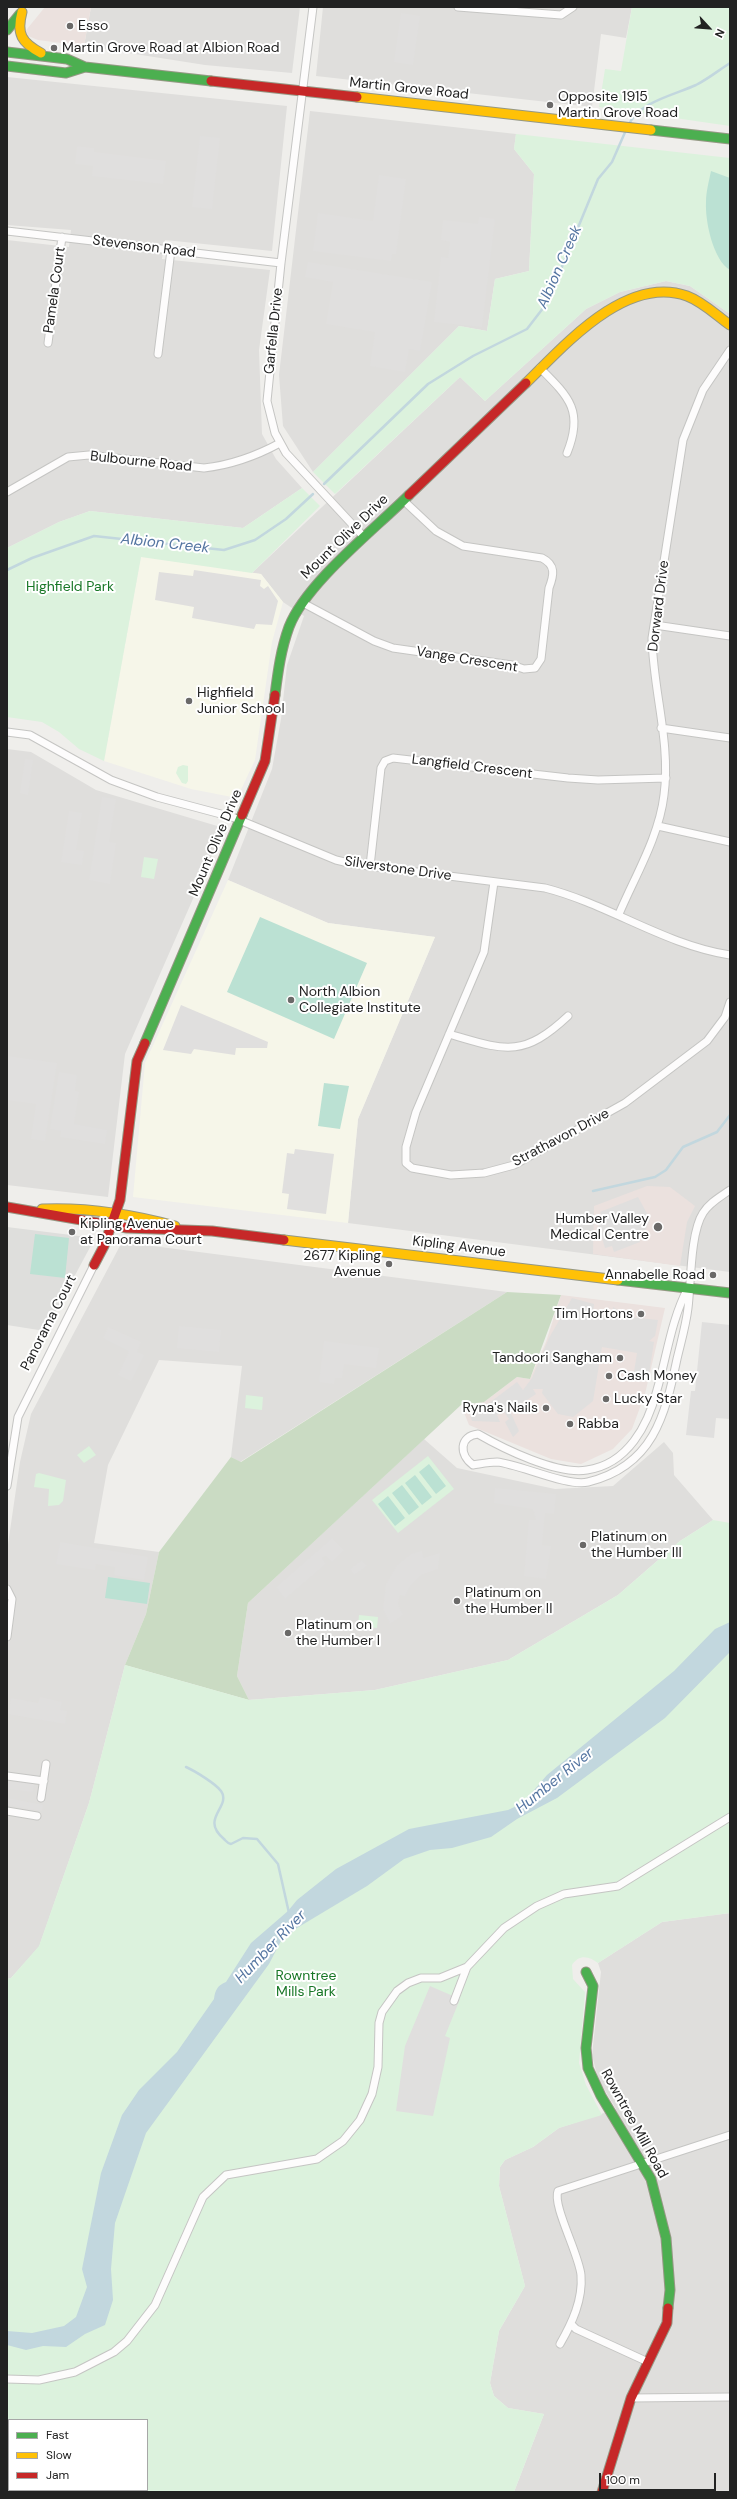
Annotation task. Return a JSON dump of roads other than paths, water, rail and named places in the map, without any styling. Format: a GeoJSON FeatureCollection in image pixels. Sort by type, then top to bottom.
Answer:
{"type":"FeatureCollection","features":[{"type":"Feature","properties":{"kind":"street","name":"Garfella Drive"},"geometry":{"type":"LineString","coordinates":[[313,7],[281,263],[267,396],[269,413],[280,443],[297,467],[364,537]]}},
{"type":"Feature","properties":{"kind":"street"},"geometry":{"type":"LineString","coordinates":[[458,7],[562,15],[573,7]]}},
{"type":"Feature","properties":{"kind":"street"},"geometry":{"type":"LineString","coordinates":[[7,30],[24,9]]}},
{"type":"Feature","properties":{"kind":"street"},"geometry":{"type":"LineString","coordinates":[[24,9],[18,26],[20,37],[26,45],[47,56]]}},
{"type":"Feature","properties":{"kind":"street","name":"Martin Grove Road"},"geometry":{"type":"LineString","coordinates":[[7,52],[67,59],[85,67],[730,139]]}},
{"type":"Feature","properties":{"kind":"street","name":"Martin Grove Road"},"geometry":{"type":"LineString","coordinates":[[7,66],[66,73],[85,67]]}},
{"type":"Feature","properties":{"kind":"street","name":"Stevenson Road"},"geometry":{"type":"LineString","coordinates":[[7,231],[281,263]]}},
{"type":"Feature","properties":{"kind":"street","name":"Pamela Court"},"geometry":{"type":"LineString","coordinates":[[48,343],[62,237]]}},
{"type":"Feature","properties":{"kind":"street"},"geometry":{"type":"LineString","coordinates":[[158,354],[170,250]]}},
{"type":"Feature","properties":{"kind":"street","name":"Mount Olive Drive"},"geometry":{"type":"LineString","coordinates":[[116,1213],[121,1194],[139,1055],[241,821],[265,761],[281,652],[290,625],[302,603],[316,585],[364,537],[540,368],[585,326],[604,312],[637,297],[671,293],[686,296],[730,325]]}},
{"type":"Feature","properties":{"kind":"street","name":"Dorward Drive"},"geometry":{"type":"LineString","coordinates":[[618,914],[658,826],[666,778],[662,728],[653,663],[655,625],[683,440],[703,390],[730,350]]}},
{"type":"Feature","properties":{"kind":"street"},"geometry":{"type":"LineString","coordinates":[[540,368],[561,389],[574,412],[574,436],[567,453]]}},
{"type":"Feature","properties":{"kind":"street","name":"Bulbourne Road"},"geometry":{"type":"LineString","coordinates":[[7,492],[68,457],[89,455],[204,468],[223,466],[239,461],[280,443]]}},
{"type":"Feature","properties":{"kind":"street","name":"Vange Crescent"},"geometry":{"type":"LineString","coordinates":[[302,603],[374,641],[392,648],[512,665],[524,669],[535,668],[541,659],[550,588],[554,572],[549,561],[542,558],[463,546],[436,531],[403,500]]}},
{"type":"Feature","properties":{"kind":"street"},"geometry":{"type":"LineString","coordinates":[[655,625],[730,636]]}},
{"type":"Feature","properties":{"kind":"street"},"geometry":{"type":"LineString","coordinates":[[662,728],[730,738]]}},
{"type":"Feature","properties":{"kind":"street","name":"Silverstone Drive"},"geometry":{"type":"LineString","coordinates":[[7,732],[30,735],[110,780],[157,797],[214,811],[318,854],[352,864],[545,888],[566,893],[685,943],[730,954]]}},
{"type":"Feature","properties":{"kind":"street","name":"Langfield Crescent"},"geometry":{"type":"LineString","coordinates":[[370,866],[381,768],[385,761],[393,758],[568,778],[598,780],[666,778]]}},
{"type":"Feature","properties":{"kind":"street"},"geometry":{"type":"LineString","coordinates":[[658,826],[730,842]]}},
{"type":"Feature","properties":{"kind":"street","name":"Strathavon Drive"},"geometry":{"type":"LineString","coordinates":[[494,882],[484,952],[416,1112],[406,1147],[406,1163],[412,1168],[451,1175],[484,1173],[514,1165],[625,1103],[707,1041],[725,1017],[730,1002]]}},
{"type":"Feature","properties":{"kind":"street"},"geometry":{"type":"LineString","coordinates":[[449,1034],[494,1047],[522,1047],[547,1035],[568,1016]]}},
{"type":"Feature","properties":{"kind":"street"},"geometry":{"type":"LineString","coordinates":[[688,1288],[678,1307],[658,1390],[645,1425],[632,1445],[606,1463],[587,1470],[566,1469],[542,1463],[478,1434],[468,1438],[463,1444],[462,1452],[473,1465],[497,1462],[586,1482],[607,1476],[627,1464],[642,1451],[656,1432],[670,1393],[688,1308],[688,1288],[699,1222],[710,1205],[730,1190]]}},
{"type":"Feature","properties":{"kind":"street","name":"Kipling Avenue"},"geometry":{"type":"LineString","coordinates":[[7,1207],[36,1210],[130,1229],[185,1229]]}},
{"type":"Feature","properties":{"kind":"street","name":"Kipling Avenue"},"geometry":{"type":"LineString","coordinates":[[36,1210],[63,1207],[116,1213],[185,1229],[730,1293]]}},
{"type":"Feature","properties":{"kind":"street"},"geometry":{"type":"LineString","coordinates":[[112,1226],[116,1213]]}},
{"type":"Feature","properties":{"kind":"street","name":"Panorama Court"},"geometry":{"type":"LineString","coordinates":[[7,1486],[18,1417],[112,1226]]}},
{"type":"Feature","properties":{"kind":"street"},"geometry":{"type":"LineString","coordinates":[[658,1390],[670,1393]]}},
{"type":"Feature","properties":{"kind":"street"},"geometry":{"type":"LineString","coordinates":[[7,1590],[12,1598],[7,1637]]}},
{"type":"Feature","properties":{"kind":"street"},"geometry":{"type":"LineString","coordinates":[[41,1798],[46,1764]]}},
{"type":"Feature","properties":{"kind":"street"},"geometry":{"type":"LineString","coordinates":[[7,1776],[44,1781]]}},
{"type":"Feature","properties":{"kind":"street"},"geometry":{"type":"LineString","coordinates":[[7,1811],[37,1816]]}},
{"type":"Feature","properties":{"kind":"street"},"geometry":{"type":"LineString","coordinates":[[7,2379],[39,2380],[75,2372],[114,2352],[127,2341],[154,2305],[203,2197],[226,2175],[316,2159],[343,2141],[360,2120],[372,2094],[378,2067],[379,2023],[382,2012],[390,1998],[408,1983],[421,1978],[450,1976],[467,1967],[504,1928],[537,1906],[564,1894],[607,1888],[623,1884],[730,1817]]}},
{"type":"Feature","properties":{"kind":"street"},"geometry":{"type":"LineString","coordinates":[[454,2000],[467,1967]]}},
{"type":"Feature","properties":{"kind":"street","name":"Rowntree Mill Road"},"geometry":{"type":"LineString","coordinates":[[586,1972],[593,1986],[586,2048],[588,2068],[601,2096],[651,2179],[666,2238],[670,2290],[667,2323],[631,2398],[602,2492]]}},
{"type":"Feature","properties":{"kind":"street"},"geometry":{"type":"LineString","coordinates":[[560,2344],[572,2324],[580,2295],[581,2275],[576,2253],[556,2201],[558,2191],[562,2188],[730,2135]]}},
{"type":"Feature","properties":{"kind":"street"},"geometry":{"type":"LineString","coordinates":[[572,2324],[576,2329],[648,2362]]}},
{"type":"Feature","properties":{"kind":"street"},"geometry":{"type":"LineString","coordinates":[[631,2398],[730,2397]]}},
{"type":"Feature","properties":{"kind":"water","name":"Humber River"},"geometry":{"type":"Polygon","coordinates":[[[730,1622],[730,1652],[665,1718],[557,1798],[517,1819],[491,1837],[452,1848],[430,1850],[404,1859],[367,1886],[297,1928],[281,1941],[269,1964],[146,2133],[115,2223],[111,2269],[113,2300],[105,2325],[85,2334],[66,2347],[43,2346],[26,2350],[7,2345],[7,2331],[32,2333],[64,2326],[76,2317],[87,2287],[82,2269],[101,2173],[122,2115],[139,2090],[177,2052],[214,1999],[217,1988],[226,1982],[251,1943],[288,1911],[297,1900],[336,1869],[409,1829],[508,1810],[523,1803],[547,1775],[674,1671],[715,1629],[730,1622]]]}},
{"type":"Feature","properties":{"kind":"waterway","name":"Albion Creek"},"geometry":{"type":"LineString","coordinates":[[628,126],[633,118],[648,105],[696,85],[730,63]]}},
{"type":"Feature","properties":{"kind":"waterway","name":"Albion Creek"},"geometry":{"type":"LineString","coordinates":[[324,484],[428,384],[473,356],[527,329],[547,303],[598,179],[612,162],[626,130]]}},
{"type":"Feature","properties":{"kind":"waterway","name":"Albion Creek"},"geometry":{"type":"LineString","coordinates":[[7,570],[32,558],[94,536],[224,550],[255,540],[286,519],[313,494]]}},
{"type":"Feature","properties":{"kind":"waterway"},"geometry":{"type":"LineString","coordinates":[[593,1191],[655,1177],[666,1170],[683,1147],[717,1132],[730,1115]]}},
{"type":"Feature","properties":{"kind":"waterway","name":"Humber River"},"geometry":{"type":"LineString","coordinates":[[186,1767],[195,1771],[221,1791],[223,1802],[215,1819],[217,1832],[231,1844],[243,1838],[257,1839],[278,1864],[289,1913]]}},
{"type":"Feature","properties":{"kind":"place","name":"Esso"},"geometry":{"type":"Point","coordinates":[70,26]}},
{"type":"Feature","properties":{"kind":"place","name":"Martin Grove Road at Albion Road"},"geometry":{"type":"Point","coordinates":[54,48]}},
{"type":"Feature","properties":{"kind":"place","name":"Opposite 1915 Martin Grove Road"},"geometry":{"type":"Point","coordinates":[550,105]}},
{"type":"Feature","properties":{"kind":"place","name":"Highfield Junior School"},"geometry":{"type":"Point","coordinates":[189,701]}},
{"type":"Feature","properties":{"kind":"place","name":"North Albion Collegiate Institute"},"geometry":{"type":"Point","coordinates":[291,1000]}},
{"type":"Feature","properties":{"kind":"place","name":"Humber Valley Medical Centre"},"geometry":{"type":"Point","coordinates":[658,1227]}},
{"type":"Feature","properties":{"kind":"place","name":"Kipling Avenue at Panorama Court"},"geometry":{"type":"Point","coordinates":[72,1232]}},
{"type":"Feature","properties":{"kind":"place","name":"2677 Kipling Avenue"},"geometry":{"type":"Point","coordinates":[389,1264]}},
{"type":"Feature","properties":{"kind":"place","name":"Annabelle Road"},"geometry":{"type":"Point","coordinates":[713,1275]}},
{"type":"Feature","properties":{"kind":"place","name":"Tim Hortons"},"geometry":{"type":"Point","coordinates":[641,1314]}},
{"type":"Feature","properties":{"kind":"place","name":"Tandoori Sangham"},"geometry":{"type":"Point","coordinates":[620,1358]}},
{"type":"Feature","properties":{"kind":"place","name":"Cash Money"},"geometry":{"type":"Point","coordinates":[609,1376]}},
{"type":"Feature","properties":{"kind":"place","name":"Lucky Star"},"geometry":{"type":"Point","coordinates":[606,1399]}},
{"type":"Feature","properties":{"kind":"place","name":"Ryna's Nails"},"geometry":{"type":"Point","coordinates":[546,1408]}},
{"type":"Feature","properties":{"kind":"place","name":"Rabba"},"geometry":{"type":"Point","coordinates":[570,1424]}},
{"type":"Feature","properties":{"kind":"place","name":"Platinum on the Humber III"},"geometry":{"type":"Point","coordinates":[583,1545]}},
{"type":"Feature","properties":{"kind":"place","name":"Platinum on the Humber II"},"geometry":{"type":"Point","coordinates":[457,1601]}},
{"type":"Feature","properties":{"kind":"place","name":"Platinum on the Humber I"},"geometry":{"type":"Point","coordinates":[288,1633]}},
{"type":"Feature","properties":{"kind":"park label","name":"Highfield Park"},"geometry":{"type":"Point","coordinates":[70,587]}},
{"type":"Feature","properties":{"kind":"park label","name":"Rowntree Mills Park"},"geometry":{"type":"Point","coordinates":[306,1984]}}]}
